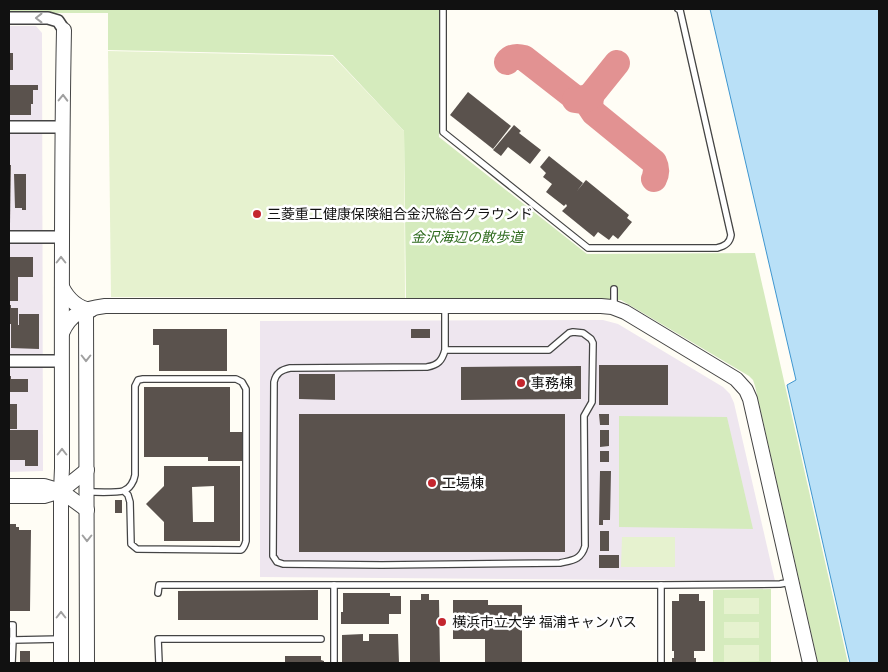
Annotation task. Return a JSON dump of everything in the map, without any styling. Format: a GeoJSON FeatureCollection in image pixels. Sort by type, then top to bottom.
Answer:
{"type":"FeatureCollection","features":[{"type":"Feature","properties":{"kind":"street"},"geometry":{"type":"LineString","coordinates":[[9,18],[48,18],[58,22],[64,30],[61,237],[62,663]]}},
{"type":"Feature","properties":{"kind":"street"},"geometry":{"type":"LineString","coordinates":[[9,127],[62,127]]}},
{"type":"Feature","properties":{"kind":"street"},"geometry":{"type":"LineString","coordinates":[[9,237],[61,237]]}},
{"type":"Feature","properties":{"kind":"street"},"geometry":{"type":"LineString","coordinates":[[62,287],[67,297],[73,302],[86,309],[105,312],[445,309],[611,310],[730,383],[740,394],[810,663]]}},
{"type":"Feature","properties":{"kind":"street"},"geometry":{"type":"LineString","coordinates":[[62,333],[69,320],[86,309]]}},
{"type":"Feature","properties":{"kind":"street"},"geometry":{"type":"LineString","coordinates":[[86,309],[87,663]]}},
{"type":"Feature","properties":{"kind":"street"},"geometry":{"type":"LineString","coordinates":[[9,361],[62,361]]}},
{"type":"Feature","properties":{"kind":"street"},"geometry":{"type":"LineString","coordinates":[[9,496],[44,496],[61,491],[87,470]]}},
{"type":"Feature","properties":{"kind":"street"},"geometry":{"type":"LineString","coordinates":[[9,486],[44,486],[61,491],[87,510]]}},
{"type":"Feature","properties":{"kind":"street"},"geometry":{"type":"LineString","coordinates":[[789,583],[804,663]]}},
{"type":"Feature","properties":{"kind":"lane"},"geometry":{"type":"LineString","coordinates":[[443,9],[443,132],[588,248],[712,249],[723,247],[730,240],[731,235],[680,10],[678,9]]}},
{"type":"Feature","properties":{"kind":"lane"},"geometry":{"type":"LineString","coordinates":[[614,248],[614,256]]}},
{"type":"Feature","properties":{"kind":"lane"},"geometry":{"type":"LineString","coordinates":[[611,310],[614,301],[614,289]]}},
{"type":"Feature","properties":{"kind":"lane"},"geometry":{"type":"LineString","coordinates":[[445,309],[445,350],[443,357],[434,366],[290,368],[279,371],[274,382],[273,556],[277,562],[283,564],[362,565],[560,563],[578,558],[583,552],[585,546],[584,416],[592,402],[593,343],[591,338],[583,333],[573,332],[549,350],[445,350]]}},
{"type":"Feature","properties":{"kind":"lane"},"geometry":{"type":"LineString","coordinates":[[87,492],[124,491],[134,481],[135,386],[138,380],[144,378],[236,379],[242,382],[246,389],[246,542],[243,549],[137,549],[131,544],[130,502],[128,495],[124,491]]}},
{"type":"Feature","properties":{"kind":"lane"},"geometry":{"type":"LineString","coordinates":[[158,593],[159,586],[661,586],[789,583]]}},
{"type":"Feature","properties":{"kind":"lane"},"geometry":{"type":"LineString","coordinates":[[334,586],[334,663]]}},
{"type":"Feature","properties":{"kind":"lane"},"geometry":{"type":"LineString","coordinates":[[661,586],[661,663]]}},
{"type":"Feature","properties":{"kind":"lane"},"geometry":{"type":"LineString","coordinates":[[9,625],[13,625],[11,640],[12,663]]}},
{"type":"Feature","properties":{"kind":"lane"},"geometry":{"type":"LineString","coordinates":[[11,640],[62,639]]}},
{"type":"Feature","properties":{"kind":"lane"},"geometry":{"type":"LineString","coordinates":[[159,663],[158,639],[321,639]]}},
{"type":"Feature","properties":{"kind":"shaded area"},"geometry":{"type":"Polygon","coordinates":[[[9,26],[36,26],[42,33],[43,471],[9,472],[9,26]]]}},
{"type":"Feature","properties":{"kind":"shaded area"},"geometry":{"type":"Polygon","coordinates":[[[603,320],[618,324],[723,387],[730,394],[734,403],[775,581],[260,577],[260,321],[603,320]]]}},
{"type":"Feature","properties":{"kind":"green space","name":"金沢海辺の散歩道"},"geometry":{"type":"Polygon","coordinates":[[[9,9],[442,9],[439,137],[587,254],[755,253],[848,663],[818,663],[755,386],[749,376],[621,300],[406,298],[404,131],[333,55],[108,50],[108,13],[9,13],[9,9]]]}},
{"type":"Feature","properties":{"kind":"green space","name":"三菱重工健康保険組合金沢総合グラウンド"},"geometry":{"type":"Polygon","coordinates":[[[108,51],[333,56],[404,131],[405,298],[111,297],[108,51]]]}},
{"type":"Feature","properties":{"kind":"green space"},"geometry":{"type":"Polygon","coordinates":[[[619,416],[727,417],[753,529],[619,527],[619,416]]]}},
{"type":"Feature","properties":{"kind":"green space"},"geometry":{"type":"Polygon","coordinates":[[[622,537],[675,537],[675,567],[621,567],[622,537]]]}},
{"type":"Feature","properties":{"kind":"green space"},"geometry":{"type":"Polygon","coordinates":[[[771,589],[771,663],[713,663],[713,590],[771,589]]]}},
{"type":"Feature","properties":{"kind":"green space"},"geometry":{"type":"Polygon","coordinates":[[[724,598],[759,598],[759,614],[724,614],[724,598]]]}},
{"type":"Feature","properties":{"kind":"green space"},"geometry":{"type":"Polygon","coordinates":[[[724,622],[759,622],[759,638],[724,638],[724,622]]]}},
{"type":"Feature","properties":{"kind":"green space"},"geometry":{"type":"Polygon","coordinates":[[[724,645],[759,645],[759,661],[724,662],[724,645]]]}},
{"type":"Feature","properties":{"kind":"water"},"geometry":{"type":"Polygon","coordinates":[[[710,9],[879,9],[879,663],[850,663],[787,385],[796,380],[710,9]]]}},
{"type":"Feature","properties":{"kind":"building"},"geometry":{"type":"Polygon","coordinates":[[[9,53],[13,53],[13,70],[9,70],[9,53]]]}},
{"type":"Feature","properties":{"kind":"building"},"geometry":{"type":"Polygon","coordinates":[[[9,85],[38,85],[38,90],[33,90],[31,115],[9,115],[9,85]]]}},
{"type":"Feature","properties":{"kind":"building"},"geometry":{"type":"Polygon","coordinates":[[[468,92],[511,126],[493,149],[450,115],[468,92]]]}},
{"type":"Feature","properties":{"kind":"building"},"geometry":{"type":"Polygon","coordinates":[[[514,125],[521,131],[519,133],[541,150],[530,164],[508,147],[501,156],[493,150],[514,125]]]}},
{"type":"Feature","properties":{"kind":"building"},"geometry":{"type":"Polygon","coordinates":[[[549,156],[583,183],[577,191],[586,180],[629,215],[627,218],[632,222],[618,239],[613,235],[609,240],[598,232],[594,237],[562,211],[567,206],[566,204],[564,206],[546,192],[552,184],[543,177],[546,173],[540,167],[549,156]]]}},
{"type":"Feature","properties":{"kind":"building"},"geometry":{"type":"Polygon","coordinates":[[[9,165],[11,165],[10,224],[9,224],[9,165]]]}},
{"type":"Feature","properties":{"kind":"building"},"geometry":{"type":"Polygon","coordinates":[[[14,174],[26,174],[26,210],[15,208],[14,174]]]}},
{"type":"Feature","properties":{"kind":"building"},"geometry":{"type":"Polygon","coordinates":[[[9,257],[33,257],[33,277],[18,277],[18,301],[9,301],[9,257]]]}},
{"type":"Feature","properties":{"kind":"building"},"geometry":{"type":"Polygon","coordinates":[[[9,305],[11,305],[11,308],[18,308],[18,325],[19,314],[39,314],[39,349],[11,348],[9,305]]]}},
{"type":"Feature","properties":{"kind":"building"},"geometry":{"type":"Polygon","coordinates":[[[153,329],[227,329],[227,371],[159,371],[159,345],[153,345],[153,329]]]}},
{"type":"Feature","properties":{"kind":"building"},"geometry":{"type":"Polygon","coordinates":[[[411,329],[430,329],[430,338],[411,338],[411,329]]]}},
{"type":"Feature","properties":{"kind":"building"},"geometry":{"type":"Polygon","coordinates":[[[599,365],[668,365],[668,405],[599,405],[599,365]]]}},
{"type":"Feature","properties":{"kind":"building","name":"事務棟"},"geometry":{"type":"Polygon","coordinates":[[[581,366],[581,399],[461,400],[461,367],[581,366]]]}},
{"type":"Feature","properties":{"kind":"building"},"geometry":{"type":"Polygon","coordinates":[[[299,374],[335,374],[335,400],[299,399],[299,374]]]}},
{"type":"Feature","properties":{"kind":"building"},"geometry":{"type":"Polygon","coordinates":[[[9,376],[11,376],[11,379],[28,379],[28,392],[9,392],[9,376]]]}},
{"type":"Feature","properties":{"kind":"building"},"geometry":{"type":"Polygon","coordinates":[[[144,387],[230,387],[230,432],[243,432],[243,461],[208,461],[208,457],[144,457],[144,387]]]}},
{"type":"Feature","properties":{"kind":"building"},"geometry":{"type":"Polygon","coordinates":[[[9,404],[17,404],[17,429],[9,429],[9,404]]]}},
{"type":"Feature","properties":{"kind":"building","name":"工場棟"},"geometry":{"type":"Polygon","coordinates":[[[299,414],[565,414],[565,552],[299,552],[299,414]]]}},
{"type":"Feature","properties":{"kind":"building"},"geometry":{"type":"Polygon","coordinates":[[[599,414],[609,414],[609,425],[600,425],[599,414]]]}},
{"type":"Feature","properties":{"kind":"building"},"geometry":{"type":"Polygon","coordinates":[[[9,430],[38,430],[38,466],[25,466],[25,460],[9,460],[9,430]]]}},
{"type":"Feature","properties":{"kind":"building"},"geometry":{"type":"Polygon","coordinates":[[[600,430],[609,430],[609,446],[600,447],[600,430]]]}},
{"type":"Feature","properties":{"kind":"building"},"geometry":{"type":"Polygon","coordinates":[[[600,451],[609,451],[609,462],[600,462],[600,451]]]}},
{"type":"Feature","properties":{"kind":"building"},"geometry":{"type":"Polygon","coordinates":[[[164,466],[240,466],[240,541],[164,541],[164,522],[146,504],[164,486],[164,466]],[[214,486],[192,487],[193,522],[214,522],[214,486]]]}},
{"type":"Feature","properties":{"kind":"building"},"geometry":{"type":"Polygon","coordinates":[[[600,471],[611,471],[610,520],[603,520],[603,525],[599,525],[600,471]]]}},
{"type":"Feature","properties":{"kind":"building"},"geometry":{"type":"Polygon","coordinates":[[[115,500],[122,500],[122,513],[115,513],[115,500]]]}},
{"type":"Feature","properties":{"kind":"building"},"geometry":{"type":"Polygon","coordinates":[[[9,524],[16,524],[19,530],[31,530],[30,611],[9,611],[9,524]]]}},
{"type":"Feature","properties":{"kind":"building"},"geometry":{"type":"Polygon","coordinates":[[[600,531],[609,531],[609,551],[600,551],[600,531]]]}},
{"type":"Feature","properties":{"kind":"building"},"geometry":{"type":"Polygon","coordinates":[[[599,555],[619,555],[619,568],[599,568],[599,555]]]}},
{"type":"Feature","properties":{"kind":"building"},"geometry":{"type":"Polygon","coordinates":[[[318,590],[318,620],[178,620],[178,591],[318,590]]]}},
{"type":"Feature","properties":{"kind":"building"},"geometry":{"type":"Polygon","coordinates":[[[343,593],[390,593],[390,596],[401,596],[401,614],[389,614],[389,624],[341,624],[343,593]]]}},
{"type":"Feature","properties":{"kind":"building"},"geometry":{"type":"Polygon","coordinates":[[[421,594],[429,594],[429,600],[439,600],[440,663],[410,663],[410,600],[421,600],[421,594]]]}},
{"type":"Feature","properties":{"kind":"building"},"geometry":{"type":"Polygon","coordinates":[[[679,594],[699,594],[699,601],[705,601],[705,651],[694,651],[696,663],[672,663],[674,651],[672,651],[672,601],[679,601],[679,594]]]}},
{"type":"Feature","properties":{"kind":"building"},"geometry":{"type":"Polygon","coordinates":[[[453,600],[488,600],[488,605],[522,605],[522,663],[485,663],[485,639],[453,639],[453,600]]]}},
{"type":"Feature","properties":{"kind":"building"},"geometry":{"type":"Polygon","coordinates":[[[363,634],[363,641],[369,641],[369,634],[398,634],[399,663],[342,663],[342,635],[363,634]]]}},
{"type":"Feature","properties":{"kind":"building"},"geometry":{"type":"Polygon","coordinates":[[[20,651],[30,651],[30,663],[20,663],[20,651]]]}},
{"type":"Feature","properties":{"kind":"building"},"geometry":{"type":"Polygon","coordinates":[[[285,656],[321,656],[321,660],[324,663],[285,663],[285,656]]]}},
{"type":"Feature","properties":{"kind":"taxiway"},"geometry":{"type":"LineString","coordinates":[[507,62],[514,57],[524,58],[574,97],[581,99],[591,96]]}},
{"type":"Feature","properties":{"kind":"taxiway"},"geometry":{"type":"LineString","coordinates":[[575,100],[582,101],[588,99],[617,63]]}},
{"type":"Feature","properties":{"kind":"taxiway"},"geometry":{"type":"LineString","coordinates":[[591,96],[590,107],[594,113],[654,162],[656,166],[654,179]]}},
{"type":"Feature","properties":{"kind":"place","name":"三菱重工健康保険組合金沢総合グラウンド"},"geometry":{"type":"Point","coordinates":[257,214]}},
{"type":"Feature","properties":{"kind":"place","name":"事務棟"},"geometry":{"type":"Point","coordinates":[521,383]}},
{"type":"Feature","properties":{"kind":"place","name":"工場棟"},"geometry":{"type":"Point","coordinates":[432,483]}},
{"type":"Feature","properties":{"kind":"place","name":"横浜市立大学 福浦キャンパス"},"geometry":{"type":"Point","coordinates":[442,622]}}]}
